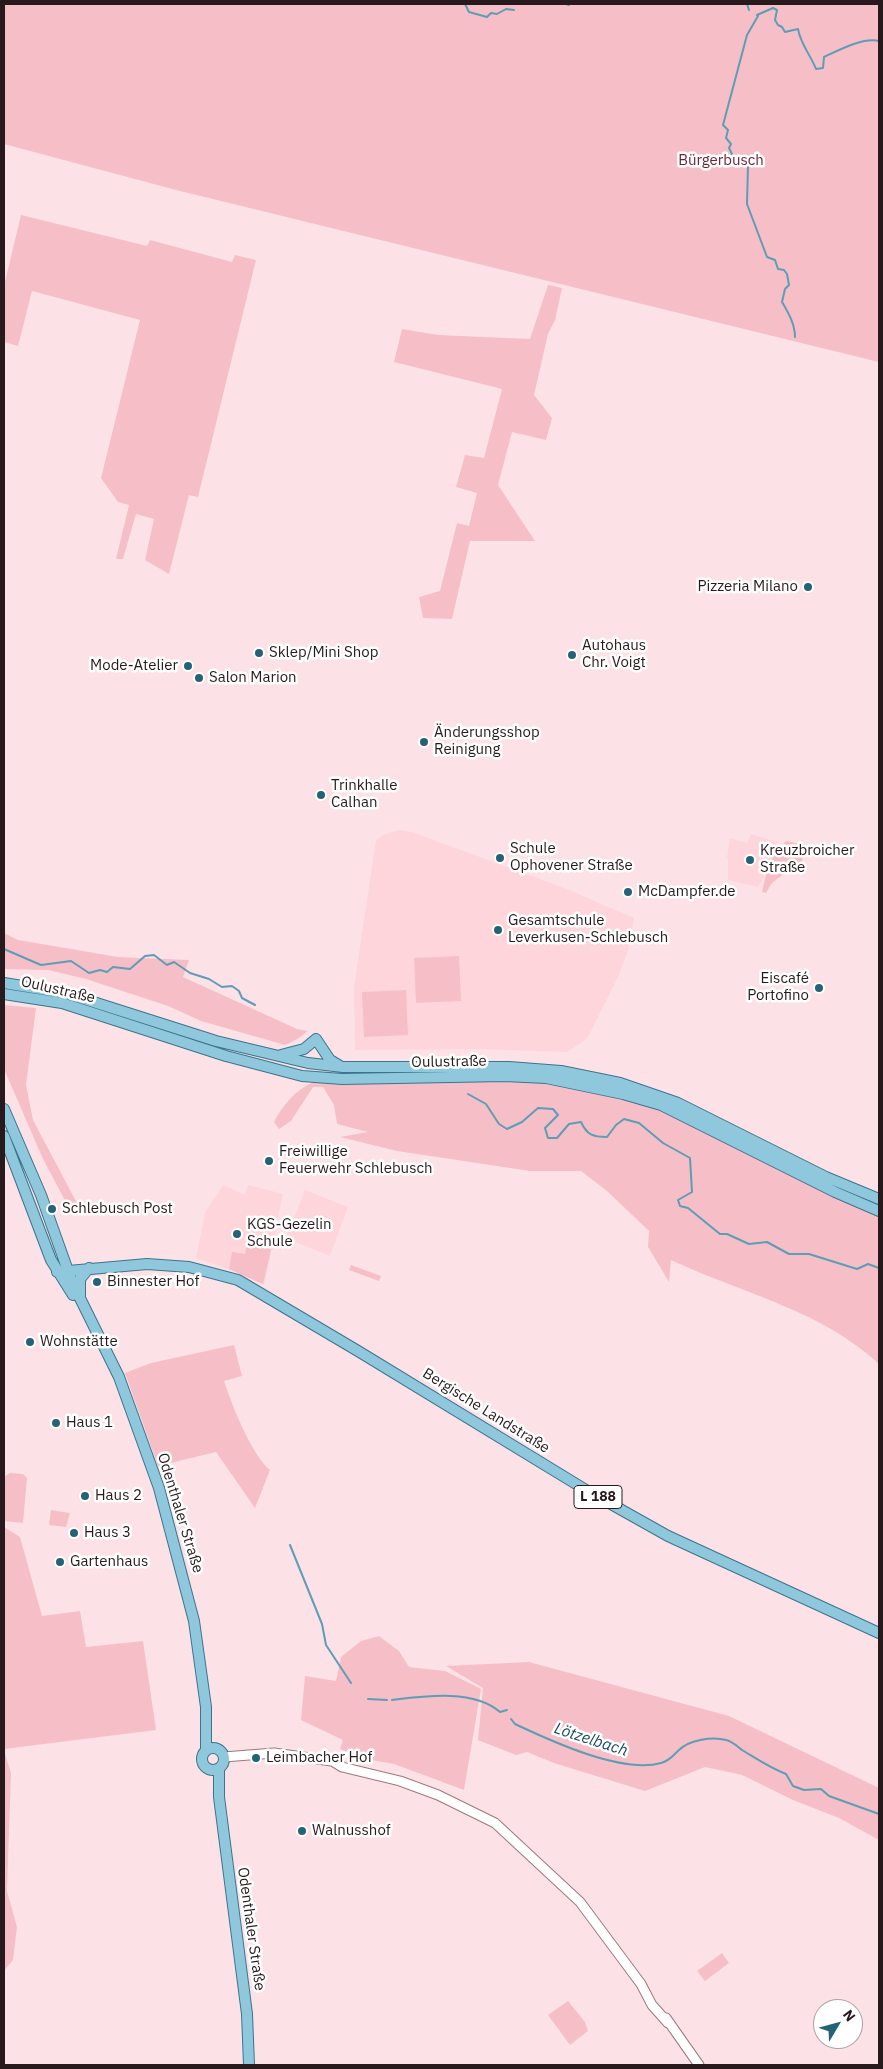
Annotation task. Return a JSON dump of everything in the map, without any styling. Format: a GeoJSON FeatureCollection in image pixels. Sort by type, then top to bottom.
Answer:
{"type":"FeatureCollection","features":[{"type":"Feature","properties":{"kind":"main road","name":"Oulustraße"},"geometry":{"type":"LineString","coordinates":[[4,983],[65,993],[216,1041],[275,1056],[342,1067],[509,1067],[561,1071],[620,1083],[678,1103],[826,1177],[879,1199]]}},
{"type":"Feature","properties":{"kind":"main road","name":"Oulustraße"},"geometry":{"type":"LineString","coordinates":[[4,994],[62,1003],[226,1056],[302,1076],[342,1079],[506,1076],[546,1078],[614,1092],[660,1105],[835,1192],[879,1211]]}},
{"type":"Feature","properties":{"kind":"main road"},"geometry":{"type":"LineString","coordinates":[[275,1056],[304,1049],[316,1039],[330,1060],[342,1067]]}},
{"type":"Feature","properties":{"kind":"main road","name":"Odenthaler Straße"},"geometry":{"type":"LineString","coordinates":[[4,1109],[20,1142],[80,1299],[122,1384],[169,1522],[192,1612],[208,1723],[206,1750],[202,1760],[214,1769],[247,2014],[249,2065]]}},
{"type":"Feature","properties":{"kind":"main road","name":"Odenthaler Straße"},"geometry":{"type":"LineString","coordinates":[[4,1136],[57,1272],[90,1322]]}},
{"type":"Feature","properties":{"kind":"main road"},"geometry":{"type":"LineString","coordinates":[[60,1247],[68,1257],[89,1268],[80,1279],[80,1299]]}},
{"type":"Feature","properties":{"kind":"main road","name":"Bergische Landstraße"},"geometry":{"type":"LineString","coordinates":[[68,1270],[147,1264],[189,1267],[238,1280],[586,1490],[668,1536],[879,1633]]}},
{"type":"Feature","properties":{"kind":"main road","name":"L 188"},"geometry":{"type":"LineString","coordinates":[[57,1272],[68,1270]]}},
{"type":"Feature","properties":{"kind":"main road","name":"Odenthaler Straße"},"geometry":{"type":"LineString","coordinates":[[208,1723],[221,1753]]}},
{"type":"Feature","properties":{"kind":"main road"},"geometry":{"type":"LineString","coordinates":[[206,1750],[221,1753],[214,1769]]}},
{"type":"Feature","properties":{"kind":"street"},"geometry":{"type":"LineString","coordinates":[[221,1753],[274,1754],[334,1762],[342,1767],[372,1772],[438,1795],[480,1816],[488,1826],[510,1839],[535,1859],[580,1902],[641,1984],[652,2005],[699,2065]]}},
{"type":"Feature","properties":{"kind":"shaded area","name":"Gesamtschule Leverkusen-Schlebusch"},"geometry":{"type":"Polygon","coordinates":[[[399,830],[412,832],[567,889],[634,918],[629,947],[619,975],[587,1039],[567,1052],[476,1049],[355,1050],[354,987],[376,840],[383,835],[399,830]]]}},
{"type":"Feature","properties":{"kind":"shaded area","name":"Kreuzbroicher Straße"},"geometry":{"type":"Polygon","coordinates":[[[751,834],[777,842],[772,863],[758,887],[728,880],[727,858],[730,838],[747,843],[751,834]]]}},
{"type":"Feature","properties":{"kind":"shaded area","name":"KGS-Gezelin Schule"},"geometry":{"type":"Polygon","coordinates":[[[223,1185],[245,1195],[248,1185],[283,1194],[264,1285],[228,1269],[196,1258],[205,1213],[223,1185]]]}},
{"type":"Feature","properties":{"kind":"shaded area"},"geometry":{"type":"Polygon","coordinates":[[[305,1190],[348,1207],[330,1256],[286,1238],[305,1190]]]}},
{"type":"Feature","properties":{"kind":"green space","name":"Bürgerbusch"},"geometry":{"type":"Polygon","coordinates":[[[4,4],[879,4],[879,362],[176,190],[4,144],[4,4]]]}},
{"type":"Feature","properties":{"kind":"green space"},"geometry":{"type":"Polygon","coordinates":[[[21,215],[147,246],[150,240],[232,262],[235,255],[256,260],[198,497],[189,495],[169,574],[145,560],[154,519],[136,514],[123,559],[116,559],[129,505],[118,502],[101,478],[140,320],[32,291],[18,346],[4,342],[4,286],[21,215]]]}},
{"type":"Feature","properties":{"kind":"green space"},"geometry":{"type":"Polygon","coordinates":[[[548,285],[562,288],[555,320],[548,334],[534,395],[552,418],[546,440],[512,432],[498,485],[535,541],[470,541],[452,619],[423,618],[419,597],[440,591],[457,523],[469,526],[477,493],[456,487],[465,455],[484,458],[502,389],[394,362],[402,329],[438,335],[530,339],[548,285]]]}},
{"type":"Feature","properties":{"kind":"green space"},"geometry":{"type":"Polygon","coordinates":[[[786,841],[805,845],[801,867],[795,865],[772,883],[766,893],[762,892],[769,862],[786,841]]]}},
{"type":"Feature","properties":{"kind":"green space"},"geometry":{"type":"Polygon","coordinates":[[[4,933],[18,940],[118,957],[189,960],[183,977],[297,1029],[308,1031],[285,1045],[201,1021],[168,1006],[86,979],[48,970],[4,969],[4,933]]]}},
{"type":"Feature","properties":{"kind":"green space"},"geometry":{"type":"Polygon","coordinates":[[[459,956],[461,1001],[416,1003],[414,958],[459,956]]]}},
{"type":"Feature","properties":{"kind":"green space"},"geometry":{"type":"Polygon","coordinates":[[[406,990],[408,1035],[364,1037],[362,992],[406,990]]]}},
{"type":"Feature","properties":{"kind":"green space"},"geometry":{"type":"Polygon","coordinates":[[[4,1005],[36,1008],[26,1085],[33,1120],[78,1205],[75,1208],[67,1204],[43,1159],[4,1069],[4,1005]]]}},
{"type":"Feature","properties":{"kind":"green space"},"geometry":{"type":"Polygon","coordinates":[[[508,1079],[567,1085],[646,1105],[670,1114],[810,1185],[879,1216],[879,1364],[856,1345],[806,1316],[671,1260],[669,1282],[648,1247],[649,1231],[607,1191],[581,1171],[530,1171],[397,1151],[340,1137],[368,1132],[337,1124],[334,1105],[323,1087],[313,1087],[291,1121],[279,1129],[274,1122],[290,1099],[301,1089],[314,1082],[508,1079]]]}},
{"type":"Feature","properties":{"kind":"green space"},"geometry":{"type":"Polygon","coordinates":[[[272,1246],[263,1284],[229,1269],[232,1252],[245,1254],[246,1248],[272,1246]]]}},
{"type":"Feature","properties":{"kind":"green space"},"geometry":{"type":"Polygon","coordinates":[[[351,1265],[381,1276],[379,1281],[349,1270],[351,1265]]]}},
{"type":"Feature","properties":{"kind":"green space"},"geometry":{"type":"Polygon","coordinates":[[[234,1345],[242,1376],[224,1381],[249,1441],[263,1463],[270,1470],[255,1508],[216,1452],[158,1466],[125,1373],[151,1363],[234,1345]]]}},
{"type":"Feature","properties":{"kind":"green space"},"geometry":{"type":"Polygon","coordinates":[[[10,1473],[23,1474],[27,1478],[23,1523],[4,1521],[4,1477],[10,1473]]]}},
{"type":"Feature","properties":{"kind":"green space"},"geometry":{"type":"Polygon","coordinates":[[[51,1510],[70,1513],[66,1527],[49,1525],[51,1510]]]}},
{"type":"Feature","properties":{"kind":"green space"},"geometry":{"type":"Polygon","coordinates":[[[4,1527],[20,1537],[42,1616],[80,1611],[86,1647],[143,1641],[156,1730],[4,1749],[4,1527]]]}},
{"type":"Feature","properties":{"kind":"green space"},"geometry":{"type":"Polygon","coordinates":[[[379,1636],[399,1651],[409,1667],[445,1671],[481,1689],[464,1790],[394,1764],[366,1759],[340,1749],[343,1740],[301,1720],[305,1676],[336,1681],[341,1657],[361,1641],[379,1636]]]}},
{"type":"Feature","properties":{"kind":"green space"},"geometry":{"type":"Polygon","coordinates":[[[529,1662],[729,1716],[879,1788],[879,1840],[839,1818],[793,1800],[742,1775],[705,1767],[645,1791],[554,1763],[527,1752],[516,1755],[478,1740],[483,1688],[446,1666],[529,1662]]]}},
{"type":"Feature","properties":{"kind":"green space"},"geometry":{"type":"Polygon","coordinates":[[[4,1750],[11,1773],[7,1891],[17,1927],[13,1960],[4,1971],[4,1750]]]}},
{"type":"Feature","properties":{"kind":"green space"},"geometry":{"type":"Polygon","coordinates":[[[722,1953],[729,1963],[705,1981],[697,1971],[722,1953]]]}},
{"type":"Feature","properties":{"kind":"green space"},"geometry":{"type":"Polygon","coordinates":[[[568,2001],[585,2022],[588,2031],[570,2045],[548,2015],[568,2001]]]}},
{"type":"Feature","properties":{"kind":"waterway"},"geometry":{"type":"LineString","coordinates":[[465,4],[469,12],[487,17],[491,13],[497,14],[506,9],[514,10]]}},
{"type":"Feature","properties":{"kind":"waterway"},"geometry":{"type":"LineString","coordinates":[[747,4],[749,10]]}},
{"type":"Feature","properties":{"kind":"waterway"},"geometry":{"type":"LineString","coordinates":[[757,15],[773,8],[777,10],[775,20],[785,32],[798,29],[801,40],[816,69],[823,68],[824,57],[844,48],[859,42],[879,41]]}},
{"type":"Feature","properties":{"kind":"waterway"},"geometry":{"type":"LineString","coordinates":[[758,16],[747,35],[723,125],[728,130],[726,138],[731,144],[729,148],[733,156],[741,160],[745,158],[748,166],[747,204],[767,257],[775,260],[778,269],[784,270],[787,274],[789,285],[785,289],[782,302],[789,314],[795,337]]}},
{"type":"Feature","properties":{"kind":"waterway"},"geometry":{"type":"LineString","coordinates":[[4,949],[41,965],[71,961],[89,973],[100,970],[107,972],[113,967],[130,969],[145,956],[154,955],[167,965],[174,962],[190,973],[209,979],[222,987],[232,986],[239,991],[242,998],[255,1005]]}},
{"type":"Feature","properties":{"kind":"waterway"},"geometry":{"type":"LineString","coordinates":[[468,1094],[486,1104],[499,1124],[507,1129],[522,1122],[538,1108],[553,1109],[558,1115],[545,1128],[548,1138],[557,1138],[569,1124],[581,1122],[591,1134],[607,1137],[616,1125],[624,1119],[639,1123],[663,1143],[690,1158],[692,1192],[678,1200],[680,1206],[688,1208],[720,1234],[727,1234],[749,1244],[767,1242],[789,1254],[809,1254],[857,1269],[868,1264],[879,1268]]}},
{"type":"Feature","properties":{"kind":"waterway","name":"Lötzelbach"},"geometry":{"type":"LineString","coordinates":[[290,1545],[322,1624],[326,1645],[351,1683]]}},
{"type":"Feature","properties":{"kind":"waterway","name":"Lötzelbach"},"geometry":{"type":"LineString","coordinates":[[392,1700],[434,1696],[463,1697],[477,1700],[500,1712],[507,1710]]}},
{"type":"Feature","properties":{"kind":"waterway","name":"Lötzelbach"},"geometry":{"type":"LineString","coordinates":[[368,1699],[387,1700]]}},
{"type":"Feature","properties":{"kind":"waterway","name":"Lötzelbach"},"geometry":{"type":"LineString","coordinates":[[511,1719],[515,1724],[567,1747],[607,1760],[627,1764],[645,1765],[661,1763],[695,1741],[715,1738],[726,1740],[774,1769],[786,1774],[793,1786],[804,1790],[821,1789],[829,1796],[879,1814]]}},
{"type":"Feature","properties":{"kind":"place","name":"Pizzeria Milano"},"geometry":{"type":"Point","coordinates":[808,587]}},
{"type":"Feature","properties":{"kind":"place","name":"Sklep/Mini Shop"},"geometry":{"type":"Point","coordinates":[259,653]}},
{"type":"Feature","properties":{"kind":"place","name":"Autohaus Chr. Voigt"},"geometry":{"type":"Point","coordinates":[572,655]}},
{"type":"Feature","properties":{"kind":"place","name":"Mode-Atelier"},"geometry":{"type":"Point","coordinates":[188,666]}},
{"type":"Feature","properties":{"kind":"place","name":"Salon Marion"},"geometry":{"type":"Point","coordinates":[199,678]}},
{"type":"Feature","properties":{"kind":"place","name":"Änderungsshop Reinigung"},"geometry":{"type":"Point","coordinates":[424,742]}},
{"type":"Feature","properties":{"kind":"place","name":"Trinkhalle Calhan"},"geometry":{"type":"Point","coordinates":[321,795]}},
{"type":"Feature","properties":{"kind":"place","name":"Schule Ophovener Straße"},"geometry":{"type":"Point","coordinates":[500,858]}},
{"type":"Feature","properties":{"kind":"place","name":"Kreuzbroicher Straße"},"geometry":{"type":"Point","coordinates":[750,860]}},
{"type":"Feature","properties":{"kind":"place","name":"McDampfer.de"},"geometry":{"type":"Point","coordinates":[628,892]}},
{"type":"Feature","properties":{"kind":"place","name":"Gesamtschule Leverkusen-Schlebusch"},"geometry":{"type":"Point","coordinates":[498,930]}},
{"type":"Feature","properties":{"kind":"place","name":"Eiscafé Portofino"},"geometry":{"type":"Point","coordinates":[819,988]}},
{"type":"Feature","properties":{"kind":"place","name":"Freiwillige Feuerwehr Schlebusch"},"geometry":{"type":"Point","coordinates":[269,1161]}},
{"type":"Feature","properties":{"kind":"place","name":"Schlebusch Post"},"geometry":{"type":"Point","coordinates":[52,1209]}},
{"type":"Feature","properties":{"kind":"place","name":"KGS-Gezelin Schule"},"geometry":{"type":"Point","coordinates":[237,1234]}},
{"type":"Feature","properties":{"kind":"place","name":"Binnester Hof"},"geometry":{"type":"Point","coordinates":[97,1282]}},
{"type":"Feature","properties":{"kind":"place","name":"Wohnstätte"},"geometry":{"type":"Point","coordinates":[30,1342]}},
{"type":"Feature","properties":{"kind":"place","name":"Haus 1"},"geometry":{"type":"Point","coordinates":[56,1423]}},
{"type":"Feature","properties":{"kind":"place","name":"Haus 2"},"geometry":{"type":"Point","coordinates":[85,1496]}},
{"type":"Feature","properties":{"kind":"place","name":"Haus 3"},"geometry":{"type":"Point","coordinates":[74,1533]}},
{"type":"Feature","properties":{"kind":"place","name":"Gartenhaus"},"geometry":{"type":"Point","coordinates":[60,1562]}},
{"type":"Feature","properties":{"kind":"place","name":"Leimbacher Hof"},"geometry":{"type":"Point","coordinates":[256,1758]}},
{"type":"Feature","properties":{"kind":"place","name":"Walnusshof"},"geometry":{"type":"Point","coordinates":[302,1831]}}]}
